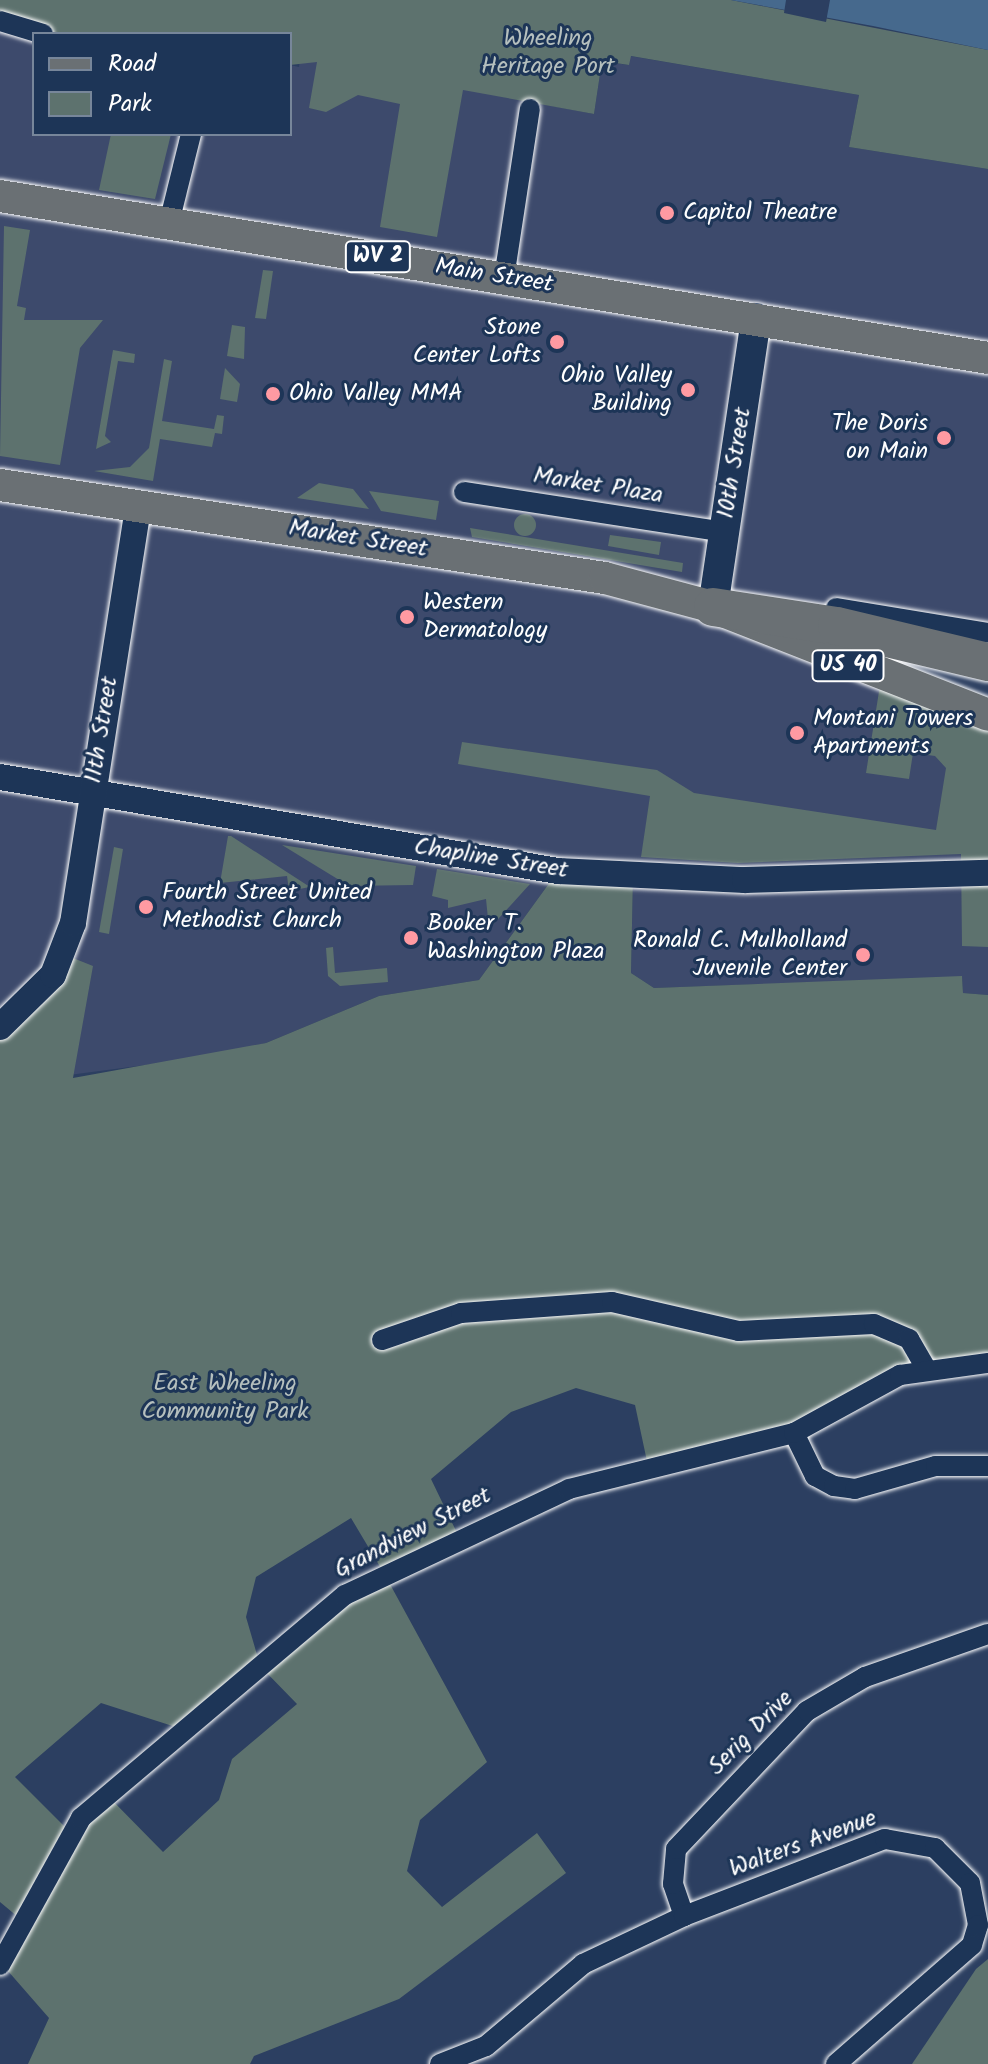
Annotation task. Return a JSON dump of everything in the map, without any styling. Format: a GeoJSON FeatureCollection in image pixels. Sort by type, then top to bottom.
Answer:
{"type":"FeatureCollection","features":[{"type":"Feature","properties":{"kind":"highway"},"geometry":{"type":"LineString","coordinates":[[713,607],[837,626],[988,662]]}},
{"type":"Feature","properties":{"kind":"main road","name":"Main Street"},"geometry":{"type":"LineString","coordinates":[[0,196],[988,358]]}},
{"type":"Feature","properties":{"kind":"main road","name":"10th Street"},"geometry":{"type":"LineString","coordinates":[[713,607],[756,318]]}},
{"type":"Feature","properties":{"kind":"main road","name":"Market Street"},"geometry":{"type":"LineString","coordinates":[[0,485],[605,578],[713,607],[988,715]]}},
{"type":"Feature","properties":{"kind":"street"},"geometry":{"type":"LineString","coordinates":[[0,21],[36,32]]}},
{"type":"Feature","properties":{"kind":"street"},"geometry":{"type":"LineString","coordinates":[[504,278],[530,109]]}},
{"type":"Feature","properties":{"kind":"street"},"geometry":{"type":"LineString","coordinates":[[169,223],[191,136]]}},
{"type":"Feature","properties":{"kind":"street","name":"Market Plaza"},"geometry":{"type":"LineString","coordinates":[[464,492],[724,532]]}},
{"type":"Feature","properties":{"kind":"street","name":"11th Street"},"geometry":{"type":"LineString","coordinates":[[0,1027],[37,995],[63,954],[93,791],[138,506]]}},
{"type":"Feature","properties":{"kind":"street","name":"Market Street"},"geometry":{"type":"LineString","coordinates":[[713,607],[792,601],[988,633]]}},
{"type":"Feature","properties":{"kind":"street","name":"Chapline Street"},"geometry":{"type":"LineString","coordinates":[[0,777],[558,871],[745,880],[988,873]]}},
{"type":"Feature","properties":{"kind":"street"},"geometry":{"type":"LineString","coordinates":[[382,1340],[461,1313],[612,1302],[739,1331],[874,1324],[909,1339],[926,1369]]}},
{"type":"Feature","properties":{"kind":"street","name":"Grandview Street"},"geometry":{"type":"LineString","coordinates":[[0,1965],[81,1818],[345,1595],[569,1489],[794,1433],[872,1384],[926,1369],[988,1363]]}},
{"type":"Feature","properties":{"kind":"street"},"geometry":{"type":"LineString","coordinates":[[794,1433],[815,1476],[834,1486],[855,1489],[936,1466],[988,1466]]}},
{"type":"Feature","properties":{"kind":"street","name":"Serig Drive"},"geometry":{"type":"LineString","coordinates":[[684,1916],[673,1884],[676,1849],[807,1711],[865,1677],[988,1634]]}},
{"type":"Feature","properties":{"kind":"street","name":"Walters Avenue"},"geometry":{"type":"LineString","coordinates":[[440,2064],[487,2055],[583,1964],[684,1916],[885,1839],[935,1848],[957,1865],[976,1903],[972,1945],[836,2064]]}},
{"type":"Feature","properties":{"kind":"shaded area"},"geometry":{"type":"Polygon","coordinates":[[[731,0],[988,0],[988,50],[873,26],[731,0]]]}},
{"type":"Feature","properties":{"kind":"shaded area"},"geometry":{"type":"Polygon","coordinates":[[[0,21],[32,33],[32,136],[292,136],[292,65],[299,67],[300,58],[594,114],[602,61],[628,65],[630,56],[859,95],[849,147],[988,169],[988,633],[792,601],[988,730],[988,995],[963,993],[962,977],[654,988],[631,973],[633,877],[558,871],[479,980],[379,996],[266,1043],[199,1058],[0,1084],[0,21]]]}},
{"type":"Feature","properties":{"kind":"green space","name":"Wheeling Heritage Port"},"geometry":{"type":"Polygon","coordinates":[[[0,0],[731,0],[988,50],[988,169],[849,147],[859,95],[631,56],[629,65],[602,61],[594,114],[463,90],[437,237],[380,227],[400,104],[358,95],[326,112],[309,108],[317,62],[292,65],[292,32],[36,32],[0,21],[0,0]]]}},
{"type":"Feature","properties":{"kind":"green space"},"geometry":{"type":"Polygon","coordinates":[[[111,136],[171,136],[155,199],[99,190],[111,136]]]}},
{"type":"Feature","properties":{"kind":"green space"},"geometry":{"type":"Polygon","coordinates":[[[4,226],[30,230],[17,306],[26,308],[24,320],[103,320],[80,348],[60,465],[0,456],[4,226]]]}},
{"type":"Feature","properties":{"kind":"green space"},"geometry":{"type":"Polygon","coordinates":[[[263,270],[273,271],[266,319],[255,318],[263,270]]]}},
{"type":"Feature","properties":{"kind":"green space"},"geometry":{"type":"Polygon","coordinates":[[[232,325],[245,327],[244,359],[227,356],[232,325]]]}},
{"type":"Feature","properties":{"kind":"green space"},"geometry":{"type":"Polygon","coordinates":[[[113,350],[135,354],[134,363],[118,361],[105,436],[111,442],[96,449],[113,350]]]}},
{"type":"Feature","properties":{"kind":"green space"},"geometry":{"type":"Polygon","coordinates":[[[164,359],[172,361],[162,421],[214,429],[217,415],[224,416],[222,434],[215,433],[212,447],[160,439],[153,481],[94,471],[130,467],[149,448],[164,359]]]}},
{"type":"Feature","properties":{"kind":"green space"},"geometry":{"type":"Polygon","coordinates":[[[225,368],[240,384],[237,402],[220,399],[225,368]]]}},
{"type":"Feature","properties":{"kind":"green space"},"geometry":{"type":"Polygon","coordinates":[[[319,483],[353,489],[369,509],[297,498],[319,483]]]}},
{"type":"Feature","properties":{"kind":"green space"},"geometry":{"type":"Polygon","coordinates":[[[369,491],[439,501],[436,520],[381,511],[369,491]]]}},
{"type":"Feature","properties":{"kind":"green space"},"geometry":{"type":"Polygon","coordinates":[[[521,514],[529,514],[536,525],[529,536],[521,536],[514,529],[514,521],[521,514]]]}},
{"type":"Feature","properties":{"kind":"green space"},"geometry":{"type":"Polygon","coordinates":[[[470,528],[683,563],[682,572],[472,537],[470,528]]]}},
{"type":"Feature","properties":{"kind":"green space"},"geometry":{"type":"Polygon","coordinates":[[[610,535],[661,542],[659,555],[608,546],[610,535]]]}},
{"type":"Feature","properties":{"kind":"green space"},"geometry":{"type":"Polygon","coordinates":[[[881,679],[988,715],[988,947],[962,946],[961,854],[738,863],[641,857],[650,796],[458,764],[462,742],[657,770],[694,793],[936,830],[946,768],[935,756],[913,753],[909,779],[866,773],[881,679]]]}},
{"type":"Feature","properties":{"kind":"green space"},"geometry":{"type":"Polygon","coordinates":[[[228,836],[310,887],[289,891],[287,876],[220,883],[228,836]]]}},
{"type":"Feature","properties":{"kind":"green space"},"geometry":{"type":"Polygon","coordinates":[[[282,845],[416,866],[413,885],[349,886],[282,845]]]}},
{"type":"Feature","properties":{"kind":"green space"},"geometry":{"type":"Polygon","coordinates":[[[114,847],[123,849],[109,934],[99,932],[114,847]]]}},
{"type":"Feature","properties":{"kind":"green space"},"geometry":{"type":"Polygon","coordinates":[[[437,869],[530,884],[489,929],[486,899],[448,908],[448,900],[432,896],[437,869]]]}},
{"type":"Feature","properties":{"kind":"green space","name":"East Wheeling Community Park"},"geometry":{"type":"Polygon","coordinates":[[[558,871],[633,877],[631,973],[654,988],[962,976],[963,993],[988,995],[988,1363],[926,1369],[794,1433],[648,1466],[635,1405],[576,1388],[511,1412],[431,1479],[459,1537],[385,1575],[487,1762],[420,1820],[407,1871],[442,1907],[537,1833],[566,1873],[399,1999],[254,2056],[250,2064],[28,2064],[49,2018],[1,1963],[24,1922],[0,1902],[0,1027],[63,954],[93,966],[73,1078],[266,1043],[379,996],[479,980],[558,871]],[[351,1518],[256,1577],[246,1617],[260,1665],[385,1575],[351,1518]],[[260,1666],[185,1730],[101,1703],[15,1777],[72,1834],[107,1795],[163,1852],[219,1800],[232,1759],[297,1704],[260,1666]]]}},
{"type":"Feature","properties":{"kind":"green space"},"geometry":{"type":"Polygon","coordinates":[[[333,947],[335,973],[387,968],[388,982],[340,986],[328,976],[326,948],[333,947]]]}},
{"type":"Feature","properties":{"kind":"green space"},"geometry":{"type":"Polygon","coordinates":[[[988,1959],[988,2064],[912,2064],[976,1969],[988,1959]]]}},
{"type":"Feature","properties":{"kind":"pier"},"geometry":{"type":"Polygon","coordinates":[[[786,0],[830,0],[826,22],[784,13],[786,0]]]}},
{"type":"Feature","properties":{"kind":"place","name":"Capitol Theatre"},"geometry":{"type":"Point","coordinates":[667,213]}},
{"type":"Feature","properties":{"kind":"place","name":"Stone Center Lofts"},"geometry":{"type":"Point","coordinates":[557,342]}},
{"type":"Feature","properties":{"kind":"place","name":"Ohio Valley Building"},"geometry":{"type":"Point","coordinates":[688,390]}},
{"type":"Feature","properties":{"kind":"place","name":"Ohio Valley MMA"},"geometry":{"type":"Point","coordinates":[273,394]}},
{"type":"Feature","properties":{"kind":"place","name":"The Doris on Main"},"geometry":{"type":"Point","coordinates":[944,438]}},
{"type":"Feature","properties":{"kind":"place","name":"Western Dermatology"},"geometry":{"type":"Point","coordinates":[407,617]}},
{"type":"Feature","properties":{"kind":"place","name":"Montani Towers Apartments"},"geometry":{"type":"Point","coordinates":[797,733]}},
{"type":"Feature","properties":{"kind":"place","name":"Fourth Street United Methodist Church"},"geometry":{"type":"Point","coordinates":[146,907]}},
{"type":"Feature","properties":{"kind":"place","name":"Booker T. Washington Plaza"},"geometry":{"type":"Point","coordinates":[411,938]}},
{"type":"Feature","properties":{"kind":"place","name":"Ronald C. Mulholland Juvenile Center"},"geometry":{"type":"Point","coordinates":[863,955]}}]}
